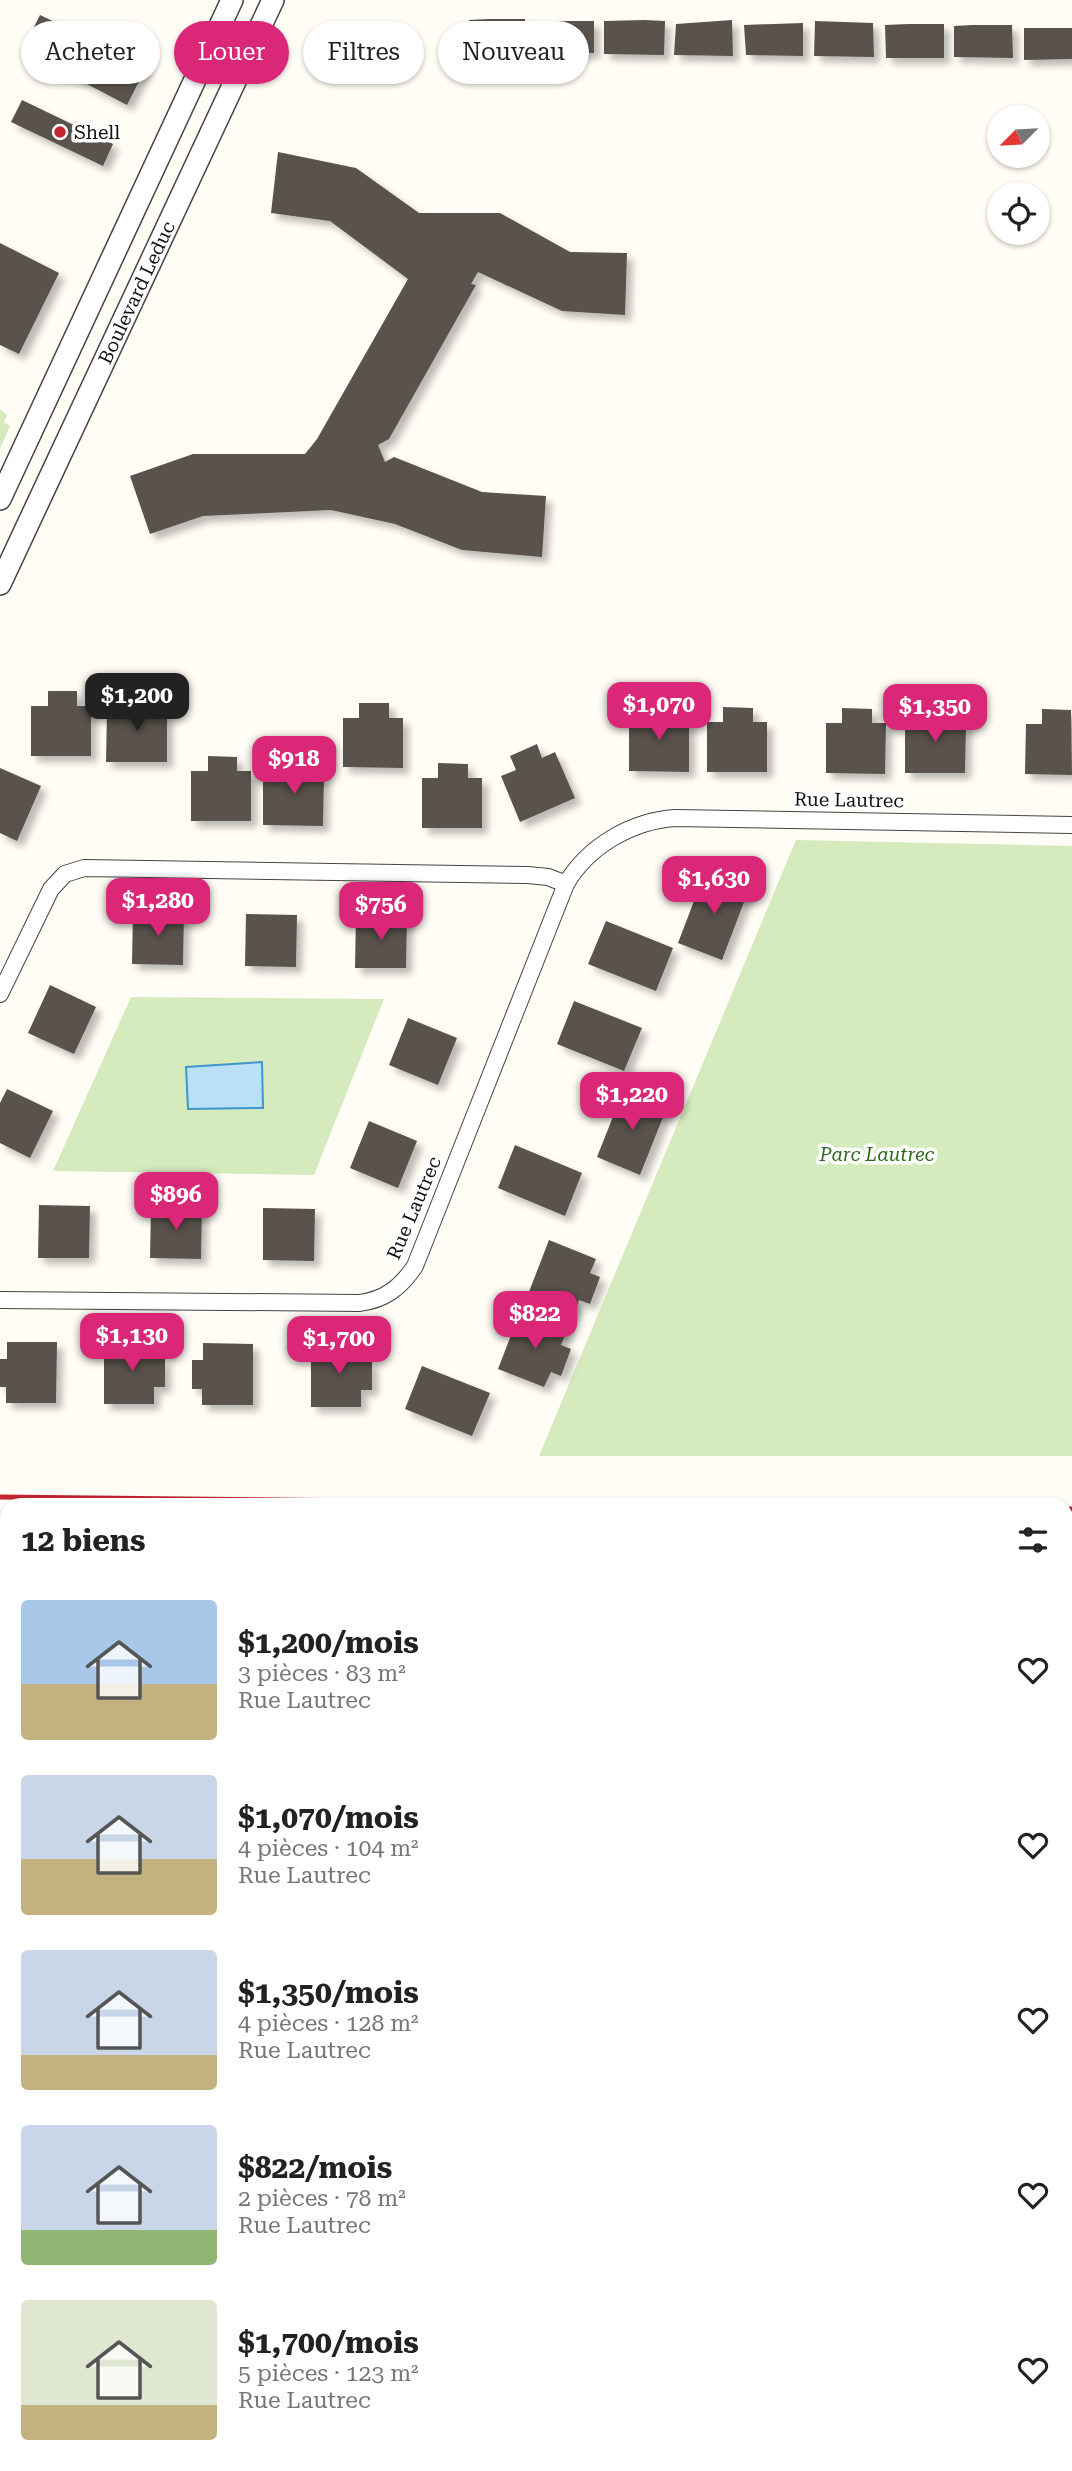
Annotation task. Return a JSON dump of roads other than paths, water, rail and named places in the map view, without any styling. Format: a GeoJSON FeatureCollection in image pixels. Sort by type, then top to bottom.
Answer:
{"type":"FeatureCollection","features":[{"type":"Feature","properties":{"kind":"street","name":"Boulevard Leduc"},"geometry":{"type":"LineString","coordinates":[[0,499],[232,0]]}},
{"type":"Feature","properties":{"kind":"street","name":"Boulevard Leduc"},"geometry":{"type":"LineString","coordinates":[[0,584],[273,0]]}},
{"type":"Feature","properties":{"kind":"street","name":"Rue Lautrec"},"geometry":{"type":"LineString","coordinates":[[0,1300],[345,1304],[370,1302],[387,1296],[415,1266],[566,884],[580,864],[611,839],[646,823],[666,819],[1072,825]]}},
{"type":"Feature","properties":{"kind":"street"},"geometry":{"type":"LineString","coordinates":[[0,994],[51,889],[65,874],[84,868],[528,875],[548,877],[566,884]]}},
{"type":"Feature","properties":{"kind":"water"},"geometry":{"type":"Polygon","coordinates":[[[262,1062],[263,1108],[188,1109],[186,1067],[262,1062]]]}},
{"type":"Feature","properties":{"kind":"railway"},"geometry":{"type":"LineString","coordinates":[[0,1497],[90,1498]]}},
{"type":"Feature","properties":{"kind":"place","name":"Shell"},"geometry":{"type":"Point","coordinates":[60,132]}},
{"type":"Feature","properties":{"kind":"park label","name":"Parc Lautrec"},"geometry":{"type":"Point","coordinates":[877,1154]}}]}
